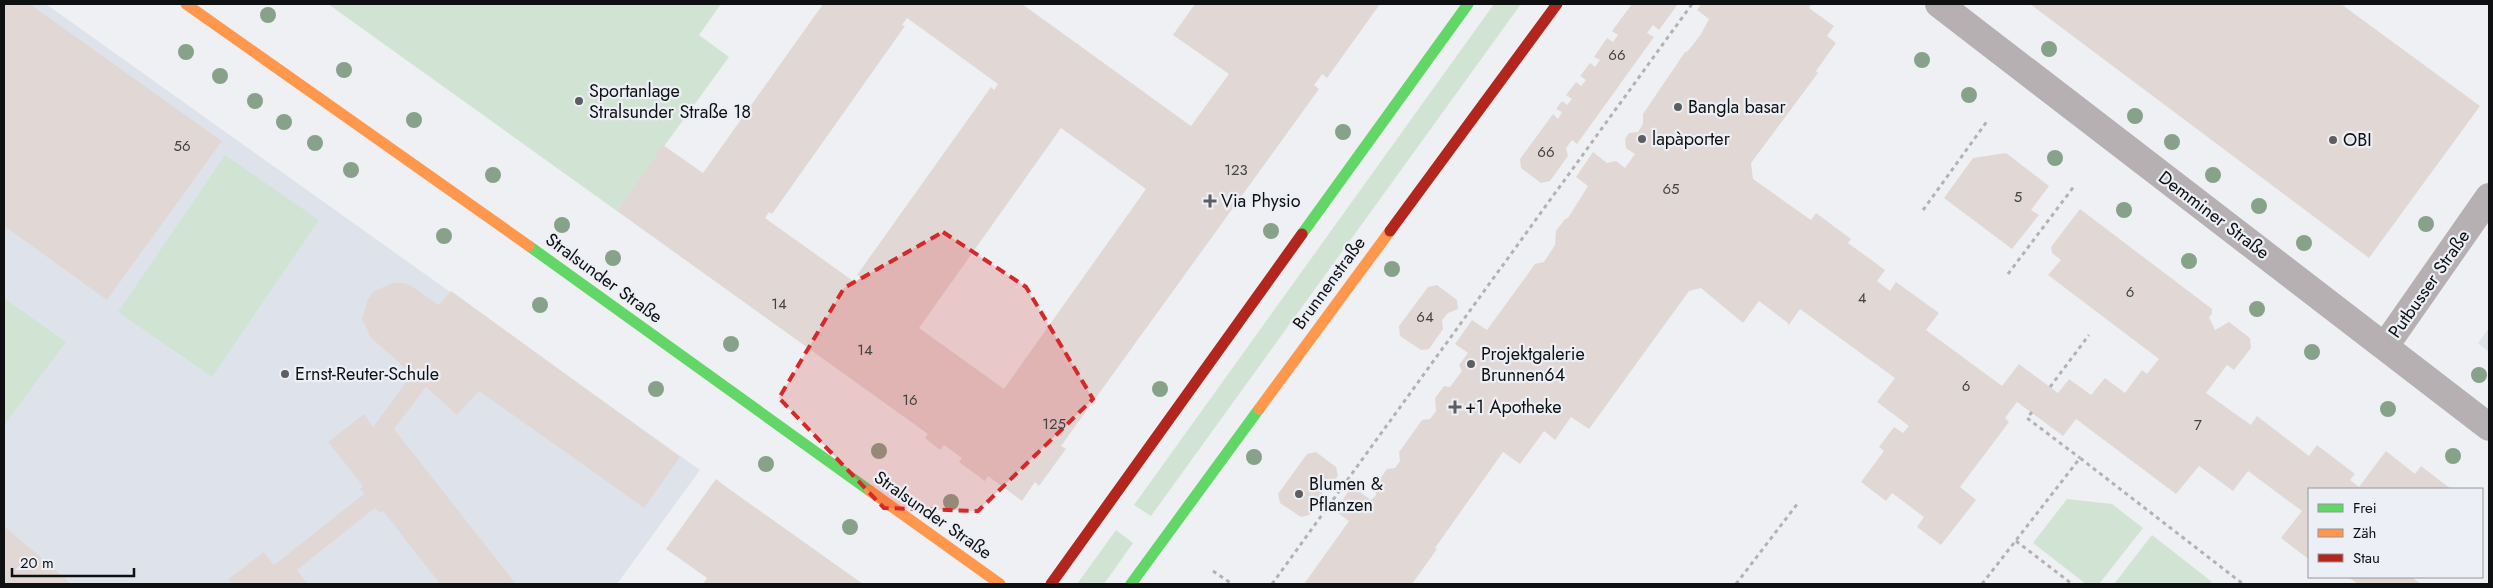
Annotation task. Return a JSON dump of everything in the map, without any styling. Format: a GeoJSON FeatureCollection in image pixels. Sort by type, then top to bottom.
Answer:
{"type":"FeatureCollection","features":[{"type":"Feature","properties":{"kind":"main road","name":"Stralsunder Straße"},"geometry":{"type":"LineString","coordinates":[[186,4],[1000,584]]}},
{"type":"Feature","properties":{"kind":"main road"},"geometry":{"type":"LineString","coordinates":[[1051,584],[1468,4]]}},
{"type":"Feature","properties":{"kind":"main road","name":"Brunnenstraße"},"geometry":{"type":"LineString","coordinates":[[1130,584],[1557,4]]}},
{"type":"Feature","properties":{"kind":"street","name":"Demminer Straße"},"geometry":{"type":"LineString","coordinates":[[1938,4],[2489,427]]}},
{"type":"Feature","properties":{"kind":"street","name":"Putbusser Straße"},"geometry":{"type":"LineString","coordinates":[[2385,346],[2489,198]]}},
{"type":"Feature","properties":{"kind":"path"},"geometry":{"type":"LineString","coordinates":[[1272,584],[1692,4]]}},
{"type":"Feature","properties":{"kind":"path"},"geometry":{"type":"LineString","coordinates":[[1923,210],[1988,120]]}},
{"type":"Feature","properties":{"kind":"path"},"geometry":{"type":"LineString","coordinates":[[2008,274],[2074,184]]}},
{"type":"Feature","properties":{"kind":"path"},"geometry":{"type":"LineString","coordinates":[[2050,387],[2089,335]]}},
{"type":"Feature","properties":{"kind":"path"},"geometry":{"type":"LineString","coordinates":[[2032,412],[2028,418],[2243,584]]}},
{"type":"Feature","properties":{"kind":"path"},"geometry":{"type":"LineString","coordinates":[[1982,584],[2080,458]]}},
{"type":"Feature","properties":{"kind":"path"},"geometry":{"type":"LineString","coordinates":[[1736,584],[1798,503]]}},
{"type":"Feature","properties":{"kind":"path"},"geometry":{"type":"LineString","coordinates":[[2016,541],[2072,584]]}},
{"type":"Feature","properties":{"kind":"path"},"geometry":{"type":"LineString","coordinates":[[1213,571],[1232,584]]}},
{"type":"Feature","properties":{"kind":"highlighted area"},"geometry":{"type":"Polygon","coordinates":[[[943,232],[1026,287],[1093,399],[978,511],[884,508],[779,398],[844,288],[943,232]]]}},
{"type":"Feature","properties":{"kind":"shaded area","name":"Ernst-Reuter-Schule"},"geometry":{"type":"Polygon","coordinates":[[[4,4],[46,4],[700,470],[617,584],[4,584],[4,4]]]}},
{"type":"Feature","properties":{"kind":"shaded area"},"geometry":{"type":"Polygon","coordinates":[[[2489,328],[2489,352],[2478,343],[2489,328]]]}},
{"type":"Feature","properties":{"kind":"green space","name":"Sportanlage Stralsunder Straße 18"},"geometry":{"type":"Polygon","coordinates":[[[328,4],[721,4],[699,35],[729,57],[617,211],[328,4]]]}},
{"type":"Feature","properties":{"kind":"green space"},"geometry":{"type":"Polygon","coordinates":[[[1494,4],[1521,4],[1151,516],[1134,505],[1494,4]]]}},
{"type":"Feature","properties":{"kind":"green space"},"geometry":{"type":"Polygon","coordinates":[[[225,155],[319,220],[212,377],[118,312],[225,155]]]}},
{"type":"Feature","properties":{"kind":"green space"},"geometry":{"type":"Polygon","coordinates":[[[4,298],[66,342],[4,425],[4,298]]]}},
{"type":"Feature","properties":{"kind":"green space"},"geometry":{"type":"Polygon","coordinates":[[[2067,499],[2112,504],[2143,528],[2099,584],[2086,584],[2033,543],[2067,499]]]}},
{"type":"Feature","properties":{"kind":"green space"},"geometry":{"type":"Polygon","coordinates":[[[1116,530],[1133,543],[1104,584],[1077,584],[1116,530]]]}},
{"type":"Feature","properties":{"kind":"green space"},"geometry":{"type":"Polygon","coordinates":[[[2152,535],[2212,582],[2209,584],[2114,584],[2152,535]]]}},
{"type":"Feature","properties":{"kind":"building"},"geometry":{"type":"Polygon","coordinates":[[[4,4],[30,4],[222,141],[107,300],[4,226],[4,4]]]}},
{"type":"Feature","properties":{"kind":"building"},"geometry":{"type":"Polygon","coordinates":[[[823,4],[1022,4],[1191,126],[1229,74],[1173,35],[1195,4],[1380,4],[1327,78],[1322,74],[1314,85],[1319,89],[1061,446],[1066,449],[1039,486],[1035,482],[1022,501],[988,476],[985,481],[959,462],[962,458],[944,445],[940,450],[925,438],[928,434],[617,211],[663,145],[703,173],[823,4]],[[907,18],[902,25],[905,26],[772,214],[769,212],[765,218],[856,283],[860,277],[857,275],[991,87],[994,90],[998,84],[907,18]],[[1061,128],[919,328],[1004,389],[1146,189],[1061,128]]]}},
{"type":"Feature","properties":{"kind":"building"},"geometry":{"type":"Polygon","coordinates":[[[1632,4],[1678,4],[1659,30],[1653,25],[1647,33],[1654,37],[1577,144],[1572,140],[1566,148],[1568,156],[1550,181],[1541,183],[1521,168],[1520,159],[1553,114],[1558,119],[1562,112],[1556,109],[1562,101],[1567,105],[1572,99],[1566,95],[1576,82],[1581,86],[1586,80],[1580,76],[1590,63],[1595,67],[1600,60],[1594,57],[1607,38],[1613,42],[1618,35],[1612,31],[1632,4]]]}},
{"type":"Feature","properties":{"kind":"building"},"geometry":{"type":"Polygon","coordinates":[[[1701,4],[1811,4],[1809,8],[1834,26],[1827,36],[1836,43],[1816,71],[1818,73],[1751,163],[1753,179],[1811,220],[1816,213],[1851,239],[1848,243],[1885,270],[1877,281],[1890,291],[1896,282],[1939,313],[1926,330],[2002,386],[2019,364],[2058,393],[2069,379],[2091,395],[2105,378],[2125,393],[2142,370],[2147,374],[2159,359],[2048,275],[2061,260],[2052,253],[2051,247],[2080,209],[2212,309],[2212,314],[2209,317],[2215,330],[2229,322],[2250,338],[2251,348],[2234,370],[2227,365],[2206,393],[2251,425],[2257,416],[2309,456],[2317,445],[2355,474],[2350,480],[2359,487],[2386,451],[2415,474],[2421,466],[2450,488],[2308,488],[2307,558],[2281,538],[2302,511],[2248,471],[2233,491],[2199,466],[2176,494],[2076,419],[2063,436],[2017,402],[2005,418],[2009,422],[1960,487],[1976,500],[1941,545],[1917,527],[1924,517],[1892,493],[1886,501],[1861,482],[1884,451],[1879,447],[1894,427],[1903,433],[1909,426],[1877,402],[1895,378],[1800,309],[1788,326],[1788,323],[1759,301],[1743,323],[1701,288],[1689,291],[1589,429],[1571,417],[1555,440],[1544,431],[1520,464],[1503,452],[1412,584],[1304,584],[1349,521],[1335,511],[1352,486],[1371,500],[1376,495],[1375,486],[1387,469],[1395,468],[1400,461],[1399,452],[1422,420],[1430,419],[1436,411],[1435,398],[1444,386],[1450,387],[1462,371],[1459,365],[1468,353],[1455,344],[1472,320],[1487,330],[1535,264],[1544,262],[1555,245],[1556,231],[1565,219],[1568,218],[1588,186],[1576,177],[1593,152],[1607,163],[1616,161],[1625,168],[1635,154],[1626,148],[1625,139],[1629,133],[1638,132],[1643,124],[1643,114],[1685,52],[1688,51],[1701,34],[1709,19],[1697,10],[1701,4]]]}},
{"type":"Feature","properties":{"kind":"building","name":"OBI"},"geometry":{"type":"Polygon","coordinates":[[[2030,4],[2341,4],[2480,106],[2369,258],[2030,4]]]}},
{"type":"Feature","properties":{"kind":"building"},"geometry":{"type":"Polygon","coordinates":[[[2006,153],[2049,186],[2031,210],[2039,215],[2012,249],[1944,198],[1973,158],[2006,153]]]}},
{"type":"Feature","properties":{"kind":"building"},"geometry":{"type":"Polygon","coordinates":[[[393,283],[405,283],[439,305],[451,291],[680,457],[644,508],[479,391],[457,415],[426,387],[394,429],[516,584],[440,584],[383,511],[379,513],[375,508],[297,570],[308,584],[232,584],[228,579],[264,552],[274,565],[364,494],[360,489],[363,486],[328,442],[364,414],[373,427],[412,374],[371,338],[362,319],[368,299],[374,291],[393,283]]]}},
{"type":"Feature","properties":{"kind":"building"},"geometry":{"type":"Polygon","coordinates":[[[1437,285],[1457,300],[1458,309],[1448,313],[1442,320],[1443,329],[1429,349],[1421,350],[1400,336],[1399,326],[1428,287],[1437,285]]]}},
{"type":"Feature","properties":{"kind":"building"},"geometry":{"type":"Polygon","coordinates":[[[1316,452],[1336,467],[1338,476],[1335,479],[1326,479],[1321,487],[1323,496],[1309,515],[1301,517],[1280,503],[1278,494],[1307,454],[1316,452]]]}},
{"type":"Feature","properties":{"kind":"building"},"geometry":{"type":"Polygon","coordinates":[[[716,479],[863,584],[703,584],[707,578],[666,549],[716,479]]]}},
{"type":"Feature","properties":{"kind":"building"},"geometry":{"type":"Polygon","coordinates":[[[4,526],[58,572],[71,584],[4,584],[4,526]]]}},
{"type":"Feature","properties":{"kind":"building"},"geometry":{"type":"Polygon","coordinates":[[[2349,578],[2415,578],[2421,584],[2358,584],[2349,578]]]}},
{"type":"Feature","properties":{"kind":"traffic: fast"},"geometry":{"type":"LineString","coordinates":[[1302,234],[1468,4]]}},
{"type":"Feature","properties":{"kind":"traffic: fast"},"geometry":{"type":"LineString","coordinates":[[529,246],[870,491]]}},
{"type":"Feature","properties":{"kind":"traffic: fast"},"geometry":{"type":"LineString","coordinates":[[1131,584],[1259,409]]}},
{"type":"Feature","properties":{"kind":"traffic: slow"},"geometry":{"type":"LineString","coordinates":[[186,4],[529,246]]}},
{"type":"Feature","properties":{"kind":"traffic: slow"},"geometry":{"type":"LineString","coordinates":[[1259,409],[1390,231]]}},
{"type":"Feature","properties":{"kind":"traffic: slow"},"geometry":{"type":"LineString","coordinates":[[870,491],[1000,584]]}},
{"type":"Feature","properties":{"kind":"traffic: jam"},"geometry":{"type":"LineString","coordinates":[[1390,231],[1557,4]]}},
{"type":"Feature","properties":{"kind":"traffic: jam"},"geometry":{"type":"LineString","coordinates":[[1051,584],[1302,234]]}},
{"type":"Feature","properties":{"kind":"place","name":"Sportanlage Stralsunder Straße 18"},"geometry":{"type":"Point","coordinates":[579,101]}},
{"type":"Feature","properties":{"kind":"place","name":"Bangla basar"},"geometry":{"type":"Point","coordinates":[1678,107]}},
{"type":"Feature","properties":{"kind":"place","name":"lapàporter"},"geometry":{"type":"Point","coordinates":[1642,139]}},
{"type":"Feature","properties":{"kind":"place","name":"OBI"},"geometry":{"type":"Point","coordinates":[2333,140]}},
{"type":"Feature","properties":{"kind":"place","name":"Via Physio"},"geometry":{"type":"Point","coordinates":[1210,201]}},
{"type":"Feature","properties":{"kind":"place","name":"Projektgalerie Brunnen64"},"geometry":{"type":"Point","coordinates":[1471,364]}},
{"type":"Feature","properties":{"kind":"place","name":"Ernst-Reuter-Schule"},"geometry":{"type":"Point","coordinates":[285,374]}},
{"type":"Feature","properties":{"kind":"place","name":"+1 Apotheke"},"geometry":{"type":"Point","coordinates":[1455,407]}},
{"type":"Feature","properties":{"kind":"place","name":"Blumen & Pflanzen"},"geometry":{"type":"Point","coordinates":[1299,494]}}]}
